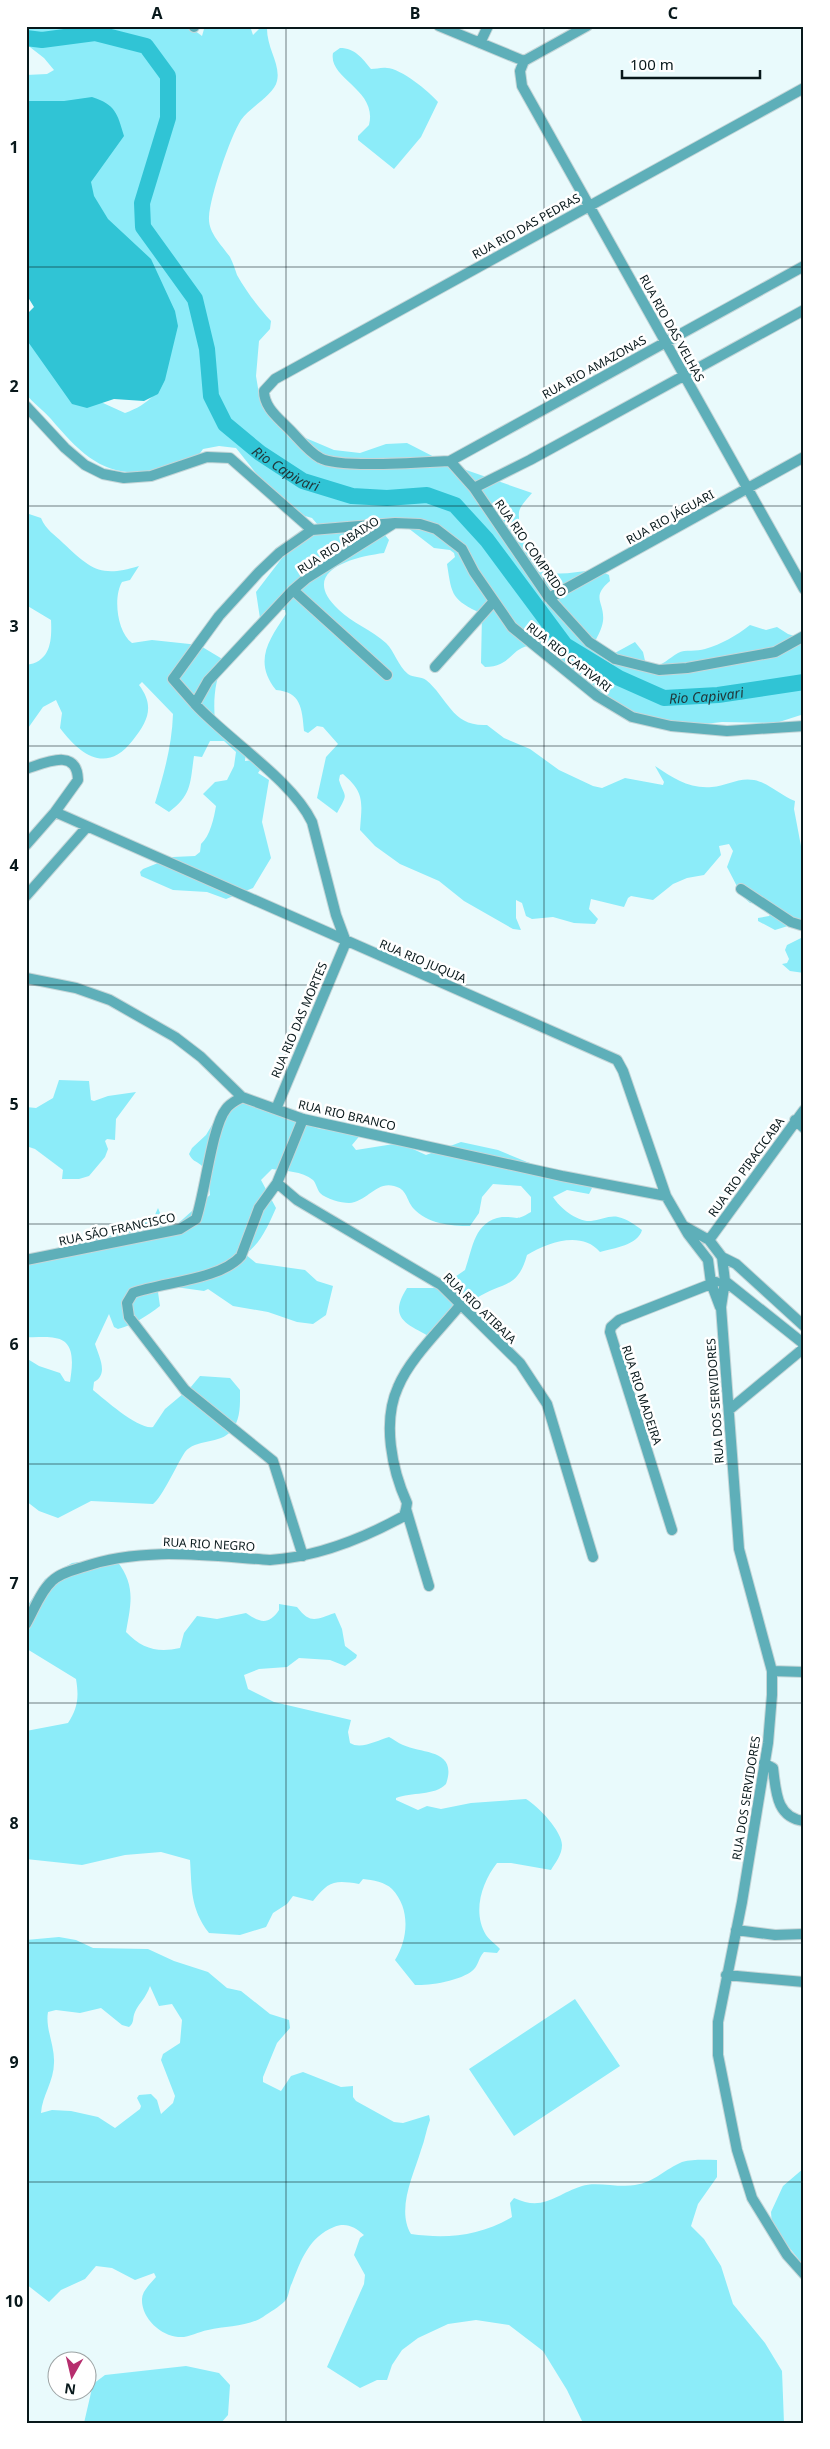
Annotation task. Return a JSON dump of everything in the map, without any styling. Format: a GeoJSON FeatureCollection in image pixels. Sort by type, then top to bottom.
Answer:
{"type":"FeatureCollection","features":[{"type":"Feature","properties":{"kind":"street"},"geometry":{"type":"LineString","coordinates":[[439,26],[524,61],[587,26]]}},
{"type":"Feature","properties":{"kind":"street"},"geometry":{"type":"LineString","coordinates":[[480,43],[488,26]]}},
{"type":"Feature","properties":{"kind":"street","name":"RUA RIO DAS VELHAS"},"geometry":{"type":"LineString","coordinates":[[524,61],[521,66],[520,79],[683,376],[804,589]]}},
{"type":"Feature","properties":{"kind":"street","name":"RUA RIO DAS PEDRAS"},"geometry":{"type":"LineString","coordinates":[[450,461],[386,464],[319,458],[276,416],[266,402],[264,391],[275,379],[804,88]]}},
{"type":"Feature","properties":{"kind":"street","name":"RUA RIO AMAZONAS"},"geometry":{"type":"LineString","coordinates":[[450,461],[804,266]]}},
{"type":"Feature","properties":{"kind":"street"},"geometry":{"type":"LineString","coordinates":[[474,488],[530,460],[804,310]]}},
{"type":"Feature","properties":{"kind":"street"},"geometry":{"type":"LineString","coordinates":[[26,406],[65,448],[85,465],[102,474],[124,478],[151,476],[207,457],[230,458],[312,530]]}},
{"type":"Feature","properties":{"kind":"street","name":"RUA RIO JÁGUARI"},"geometry":{"type":"LineString","coordinates":[[549,598],[804,457]]}},
{"type":"Feature","properties":{"kind":"street","name":"RUA RIO COMPRIDO"},"geometry":{"type":"LineString","coordinates":[[450,461],[474,488],[549,598],[589,642],[601,651],[632,664],[659,670],[686,668],[774,652],[804,636]]}},
{"type":"Feature","properties":{"kind":"street","name":"RUA RIO ABAIXO"},"geometry":{"type":"LineString","coordinates":[[395,522],[307,578],[293,590],[208,681],[198,700],[173,679],[219,616],[279,553],[312,530],[395,522]]}},
{"type":"Feature","properties":{"kind":"street","name":"RUA RIO CAPIVARI"},"geometry":{"type":"LineString","coordinates":[[395,522],[420,524],[436,529],[453,540],[462,550],[512,627],[596,696],[632,718],[671,726],[727,731],[804,726]]}},
{"type":"Feature","properties":{"kind":"street"},"geometry":{"type":"LineString","coordinates":[[293,590],[387,675]]}},
{"type":"Feature","properties":{"kind":"street"},"geometry":{"type":"LineString","coordinates":[[435,667],[494,601]]}},
{"type":"Feature","properties":{"kind":"street"},"geometry":{"type":"LineString","coordinates":[[198,700],[288,789],[306,810],[312,822],[336,915],[346,942]]}},
{"type":"Feature","properties":{"kind":"street"},"geometry":{"type":"LineString","coordinates":[[26,769],[62,759],[75,767],[78,774],[76,786],[26,845]]}},
{"type":"Feature","properties":{"kind":"street","name":"RUA RIO JUQUIA"},"geometry":{"type":"LineString","coordinates":[[55,812],[86,828],[617,1060],[623,1071],[666,1196],[696,1245],[708,1260]]}},
{"type":"Feature","properties":{"kind":"street"},"geometry":{"type":"LineString","coordinates":[[26,896],[86,828]]}},
{"type":"Feature","properties":{"kind":"street"},"geometry":{"type":"LineString","coordinates":[[740,889],[791,922],[804,926]]}},
{"type":"Feature","properties":{"kind":"street","name":"RUA RIO DAS MORTES"},"geometry":{"type":"LineString","coordinates":[[276,1109],[346,942]]}},
{"type":"Feature","properties":{"kind":"street","name":"RUA RIO BRANCO"},"geometry":{"type":"LineString","coordinates":[[26,978],[76,988],[110,1000],[146,1019],[201,1057],[242,1098],[303,1119],[562,1176],[666,1196]]}},
{"type":"Feature","properties":{"kind":"street","name":"RUA SÃO FRANCISCO"},"geometry":{"type":"LineString","coordinates":[[26,1260],[180,1229],[196,1220],[213,1148],[225,1110],[242,1098]]}},
{"type":"Feature","properties":{"kind":"street","name":"RUA RIO PIRACICABA"},"geometry":{"type":"LineString","coordinates":[[709,1240],[804,1110]]}},
{"type":"Feature","properties":{"kind":"street"},"geometry":{"type":"LineString","coordinates":[[303,1119],[277,1184],[259,1208],[242,1256],[237,1261],[217,1271],[133,1293],[128,1298],[126,1308],[135,1327],[185,1390],[273,1461],[303,1556]]}},
{"type":"Feature","properties":{"kind":"street"},"geometry":{"type":"LineString","coordinates":[[795,1120],[804,1128]]}},
{"type":"Feature","properties":{"kind":"street","name":"RUA RIO ATIBAIA"},"geometry":{"type":"LineString","coordinates":[[277,1184],[297,1200],[441,1284],[520,1363],[547,1404],[593,1557]]}},
{"type":"Feature","properties":{"kind":"street","name":"RUA RIO JUQUIA"},"geometry":{"type":"LineString","coordinates":[[684,1225],[709,1240]]}},
{"type":"Feature","properties":{"kind":"street"},"geometry":{"type":"LineString","coordinates":[[709,1240],[722,1257],[741,1269],[804,1326]]}},
{"type":"Feature","properties":{"kind":"street"},"geometry":{"type":"LineString","coordinates":[[708,1260],[722,1257]]}},
{"type":"Feature","properties":{"kind":"street","name":"RUA DOS SERVIDORES"},"geometry":{"type":"LineString","coordinates":[[722,1257],[725,1281],[721,1307],[739,1549],[772,1671],[771,1713],[764,1763],[736,1930],[718,2022],[718,2055],[737,2150],[758,2210],[787,2255],[804,2274]]}},
{"type":"Feature","properties":{"kind":"street","name":"RUA DOS SERVIDORES"},"geometry":{"type":"LineString","coordinates":[[708,1260],[711,1283],[721,1307]]}},
{"type":"Feature","properties":{"kind":"street"},"geometry":{"type":"LineString","coordinates":[[725,1281],[804,1346],[730,1410]]}},
{"type":"Feature","properties":{"kind":"street","name":"RUA RIO MADEIRA"},"geometry":{"type":"LineString","coordinates":[[672,1530],[610,1332],[611,1327],[619,1320],[711,1283],[725,1281]]}},
{"type":"Feature","properties":{"kind":"street"},"geometry":{"type":"LineString","coordinates":[[429,1586],[406,1509],[407,1503],[394,1469],[391,1444],[393,1400],[409,1368],[461,1304]]}},
{"type":"Feature","properties":{"kind":"street","name":"RUA RIO NEGRO"},"geometry":{"type":"LineString","coordinates":[[26,1624],[51,1582],[69,1572],[92,1564],[118,1558],[164,1554],[270,1560],[303,1556],[384,1527],[404,1516],[406,1509]]}},
{"type":"Feature","properties":{"kind":"street"},"geometry":{"type":"LineString","coordinates":[[772,1671],[804,1672]]}},
{"type":"Feature","properties":{"kind":"street"},"geometry":{"type":"LineString","coordinates":[[764,1763],[773,1768],[778,1802],[784,1812],[794,1820],[804,1820]]}},
{"type":"Feature","properties":{"kind":"street"},"geometry":{"type":"LineString","coordinates":[[736,1930],[776,1934],[804,1934]]}},
{"type":"Feature","properties":{"kind":"street"},"geometry":{"type":"LineString","coordinates":[[726,1975],[804,1982]]}},
{"type":"Feature","properties":{"kind":"shaded area"},"geometry":{"type":"Polygon","coordinates":[[[26,26],[173,26],[194,30],[202,36],[204,29],[213,26],[250,26],[253,35],[262,26],[267,26],[267,34],[277,68],[277,81],[267,96],[245,115],[237,128],[226,153],[217,182],[210,208],[209,223],[213,234],[230,257],[237,275],[261,310],[271,321],[270,329],[259,341],[256,376],[259,394],[265,407],[301,436],[334,450],[360,453],[386,444],[407,443],[446,463],[532,493],[524,502],[519,512],[519,520],[528,548],[539,565],[545,570],[559,574],[596,571],[609,575],[610,581],[604,587],[600,596],[603,621],[594,644],[613,654],[635,642],[643,652],[646,665],[655,666],[681,652],[702,650],[717,645],[750,625],[766,630],[777,627],[788,634],[804,639],[804,714],[776,723],[722,722],[695,725],[642,719],[528,646],[522,648],[500,664],[485,667],[481,663],[482,614],[459,600],[455,596],[450,584],[447,564],[455,557],[454,553],[450,550],[434,548],[399,521],[377,518],[361,521],[381,530],[389,540],[384,553],[358,558],[334,568],[327,576],[324,585],[328,597],[339,610],[386,643],[405,671],[410,675],[426,680],[458,716],[475,724],[487,725],[504,738],[530,749],[559,770],[593,786],[602,788],[625,778],[663,785],[664,782],[655,766],[675,778],[696,786],[712,787],[748,779],[754,780],[795,801],[794,809],[804,862],[804,921],[775,930],[758,921],[758,918],[769,916],[771,913],[759,904],[750,903],[742,896],[727,867],[733,851],[729,844],[719,846],[721,855],[704,875],[687,878],[673,884],[653,900],[631,896],[624,907],[591,899],[589,909],[598,919],[595,924],[574,923],[553,917],[532,919],[526,916],[522,903],[516,900],[516,918],[521,930],[513,929],[464,901],[439,881],[400,864],[375,846],[360,830],[361,799],[355,787],[343,774],[340,775],[339,780],[345,795],[337,813],[317,798],[326,757],[338,744],[323,727],[317,726],[308,733],[304,731],[299,703],[291,694],[276,690],[269,679],[265,670],[266,651],[269,642],[286,614],[285,610],[281,610],[261,625],[256,592],[282,558],[315,532],[318,525],[312,518],[305,516],[266,486],[236,448],[219,446],[203,449],[198,456],[161,470],[121,471],[95,461],[84,453],[26,394],[26,310],[37,351],[86,400],[103,403],[125,413],[133,410],[148,401],[159,388],[163,381],[166,363],[26,109],[26,75],[47,74],[54,70],[44,58],[26,44],[26,26]]]}},
{"type":"Feature","properties":{"kind":"shaded area"},"geometry":{"type":"Polygon","coordinates":[[[340,48],[354,52],[371,69],[393,69],[407,76],[438,102],[421,137],[394,169],[358,140],[358,136],[369,125],[370,113],[360,93],[333,62],[333,53],[340,48]]]}},
{"type":"Feature","properties":{"kind":"shaded area"},"geometry":{"type":"Polygon","coordinates":[[[92,97],[111,107],[117,116],[124,136],[91,182],[94,196],[108,219],[151,259],[175,311],[178,326],[165,380],[158,394],[144,401],[114,399],[87,408],[72,404],[26,339],[26,315],[34,307],[26,294],[26,101],[64,101],[92,97]]]}},
{"type":"Feature","properties":{"kind":"shaded area"},"geometry":{"type":"Polygon","coordinates":[[[26,513],[41,518],[48,529],[73,552],[97,569],[115,571],[139,566],[130,580],[122,582],[119,588],[117,605],[123,631],[132,643],[152,640],[199,645],[224,660],[215,690],[215,721],[246,751],[245,761],[263,759],[264,764],[258,773],[269,780],[262,822],[271,858],[253,888],[226,899],[207,892],[173,890],[141,876],[140,872],[143,869],[173,857],[195,856],[200,852],[201,844],[211,826],[216,806],[203,794],[215,782],[227,780],[234,766],[236,752],[224,741],[210,741],[202,757],[194,756],[189,788],[177,806],[169,812],[155,803],[167,759],[173,714],[142,682],[139,685],[147,700],[148,707],[146,720],[133,740],[114,756],[104,759],[95,757],[85,753],[68,738],[60,728],[62,713],[56,700],[43,707],[26,731],[26,665],[41,660],[45,655],[50,642],[51,620],[26,605],[26,513]]]}},
{"type":"Feature","properties":{"kind":"shaded area"},"geometry":{"type":"Polygon","coordinates":[[[804,938],[804,973],[790,971],[782,964],[787,963],[789,959],[785,950],[787,945],[804,938]]]}},
{"type":"Feature","properties":{"kind":"shaded area"},"geometry":{"type":"Polygon","coordinates":[[[59,1080],[89,1081],[91,1100],[94,1101],[108,1096],[136,1092],[116,1119],[115,1140],[107,1139],[105,1141],[108,1149],[105,1157],[89,1176],[79,1179],[62,1179],[63,1170],[35,1149],[26,1146],[26,1107],[36,1108],[53,1098],[59,1080]]]}},
{"type":"Feature","properties":{"kind":"shaded area"},"geometry":{"type":"Polygon","coordinates":[[[255,1100],[286,1107],[305,1124],[320,1129],[351,1131],[373,1129],[362,1133],[352,1145],[356,1150],[400,1143],[426,1155],[461,1142],[498,1150],[589,1183],[592,1188],[589,1194],[567,1190],[553,1197],[564,1210],[575,1217],[591,1221],[618,1217],[642,1230],[640,1235],[631,1242],[600,1252],[592,1245],[574,1240],[544,1246],[527,1255],[518,1275],[513,1280],[474,1300],[458,1314],[435,1340],[410,1325],[400,1315],[401,1299],[407,1288],[439,1288],[465,1270],[476,1237],[486,1224],[502,1217],[519,1218],[531,1212],[531,1197],[521,1186],[493,1184],[482,1197],[479,1213],[470,1226],[455,1225],[425,1218],[413,1208],[406,1195],[398,1187],[382,1186],[355,1202],[346,1203],[323,1195],[309,1177],[293,1172],[272,1169],[261,1180],[276,1208],[260,1240],[245,1254],[256,1263],[305,1270],[317,1281],[333,1286],[326,1315],[313,1324],[297,1322],[268,1312],[233,1306],[208,1289],[204,1291],[161,1285],[158,1292],[160,1306],[140,1320],[118,1329],[114,1327],[109,1314],[95,1344],[102,1370],[99,1379],[94,1382],[93,1390],[139,1424],[153,1427],[165,1409],[190,1388],[200,1376],[230,1378],[240,1390],[237,1422],[227,1435],[189,1448],[157,1501],[153,1504],[91,1501],[58,1518],[39,1511],[26,1501],[26,1358],[39,1366],[60,1373],[65,1381],[70,1382],[72,1355],[67,1344],[62,1340],[52,1337],[26,1337],[26,1265],[53,1252],[93,1239],[108,1237],[150,1216],[154,1217],[158,1208],[162,1218],[169,1226],[174,1227],[210,1195],[206,1172],[189,1154],[192,1148],[206,1135],[224,1105],[229,1106],[255,1100]]]}},
{"type":"Feature","properties":{"kind":"shaded area"},"geometry":{"type":"Polygon","coordinates":[[[100,1559],[117,1561],[130,1587],[126,1632],[144,1646],[157,1650],[180,1648],[184,1633],[197,1616],[217,1619],[246,1613],[264,1621],[275,1615],[279,1610],[279,1604],[297,1607],[306,1616],[314,1619],[335,1613],[342,1629],[345,1646],[357,1655],[356,1658],[345,1666],[330,1660],[299,1658],[287,1667],[259,1669],[244,1675],[248,1689],[274,1702],[351,1720],[348,1732],[350,1743],[354,1745],[369,1744],[389,1737],[403,1745],[429,1752],[443,1759],[447,1764],[446,1784],[429,1792],[396,1798],[396,1800],[418,1810],[427,1806],[441,1809],[471,1803],[526,1799],[537,1807],[554,1826],[561,1839],[562,1849],[551,1870],[511,1863],[497,1863],[487,1879],[479,1907],[480,1917],[486,1935],[500,1949],[497,1953],[484,1952],[475,1968],[464,1976],[438,1983],[415,1985],[395,1960],[405,1934],[406,1924],[402,1906],[392,1889],[379,1882],[363,1879],[359,1884],[333,1883],[323,1889],[313,1901],[293,1896],[287,1904],[273,1913],[266,1927],[240,1935],[209,1933],[195,1907],[190,1860],[161,1852],[125,1855],[82,1865],[26,1859],[26,1731],[68,1723],[76,1707],[77,1691],[76,1679],[27,1649],[26,1608],[45,1579],[72,1563],[100,1559]]]}},
{"type":"Feature","properties":{"kind":"shaded area"},"geometry":{"type":"Polygon","coordinates":[[[59,1937],[76,1940],[93,1948],[148,1949],[174,1961],[208,1972],[227,1988],[241,1991],[270,2014],[289,2020],[290,2028],[277,2043],[263,2077],[263,2082],[281,2091],[291,2076],[303,2072],[341,2087],[353,2086],[353,2097],[356,2101],[394,2122],[403,2123],[429,2115],[430,2120],[406,2203],[405,2214],[411,2234],[450,2236],[475,2232],[512,2217],[510,2203],[514,2198],[534,2203],[550,2200],[573,2189],[587,2185],[635,2185],[648,2181],[682,2162],[717,2160],[717,2177],[698,2204],[691,2226],[704,2239],[721,2266],[733,2304],[765,2343],[782,2371],[784,2423],[583,2423],[567,2390],[543,2351],[509,2325],[476,2320],[448,2324],[418,2338],[402,2350],[392,2365],[387,2380],[377,2380],[360,2388],[327,2367],[364,2284],[365,2275],[354,2255],[360,2238],[364,2235],[346,2225],[325,2231],[312,2243],[303,2258],[285,2301],[263,2317],[250,2323],[208,2330],[186,2337],[172,2336],[153,2325],[148,2319],[143,2306],[143,2293],[156,2277],[154,2273],[135,2280],[112,2268],[96,2266],[85,2279],[61,2290],[49,2302],[26,2284],[26,1940],[59,1937]],[[150,1986],[129,2027],[122,2025],[101,2008],[80,2013],[56,2010],[48,2012],[47,2018],[54,2063],[41,2113],[52,2110],[71,2111],[98,2117],[115,2128],[140,2109],[141,2106],[137,2098],[139,2095],[151,2094],[157,2100],[161,2114],[173,2103],[175,2096],[161,2060],[163,2054],[180,2043],[182,2020],[172,2004],[159,2006],[150,1986]]]}},
{"type":"Feature","properties":{"kind":"shaded area"},"geometry":{"type":"Polygon","coordinates":[[[575,1999],[620,2066],[514,2136],[469,2069],[575,1999]]]}},
{"type":"Feature","properties":{"kind":"shaded area"},"geometry":{"type":"Polygon","coordinates":[[[804,2168],[804,2266],[772,2226],[771,2212],[783,2186],[804,2168]]]}},
{"type":"Feature","properties":{"kind":"shaded area"},"geometry":{"type":"Polygon","coordinates":[[[186,2366],[219,2373],[230,2385],[228,2415],[221,2423],[84,2423],[89,2402],[98,2402],[98,2380],[105,2375],[186,2366]]]}},
{"type":"Feature","properties":{"kind":"waterway","name":"Rio Capivari"},"geometry":{"type":"LineString","coordinates":[[26,38],[42,40],[95,33],[146,46],[168,76],[168,118],[142,203],[143,227],[195,299],[207,349],[211,396],[225,424],[260,453],[303,481],[352,496],[387,498],[427,495],[455,505],[487,540],[565,645],[619,678],[664,698],[718,695],[804,682]]}}]}
